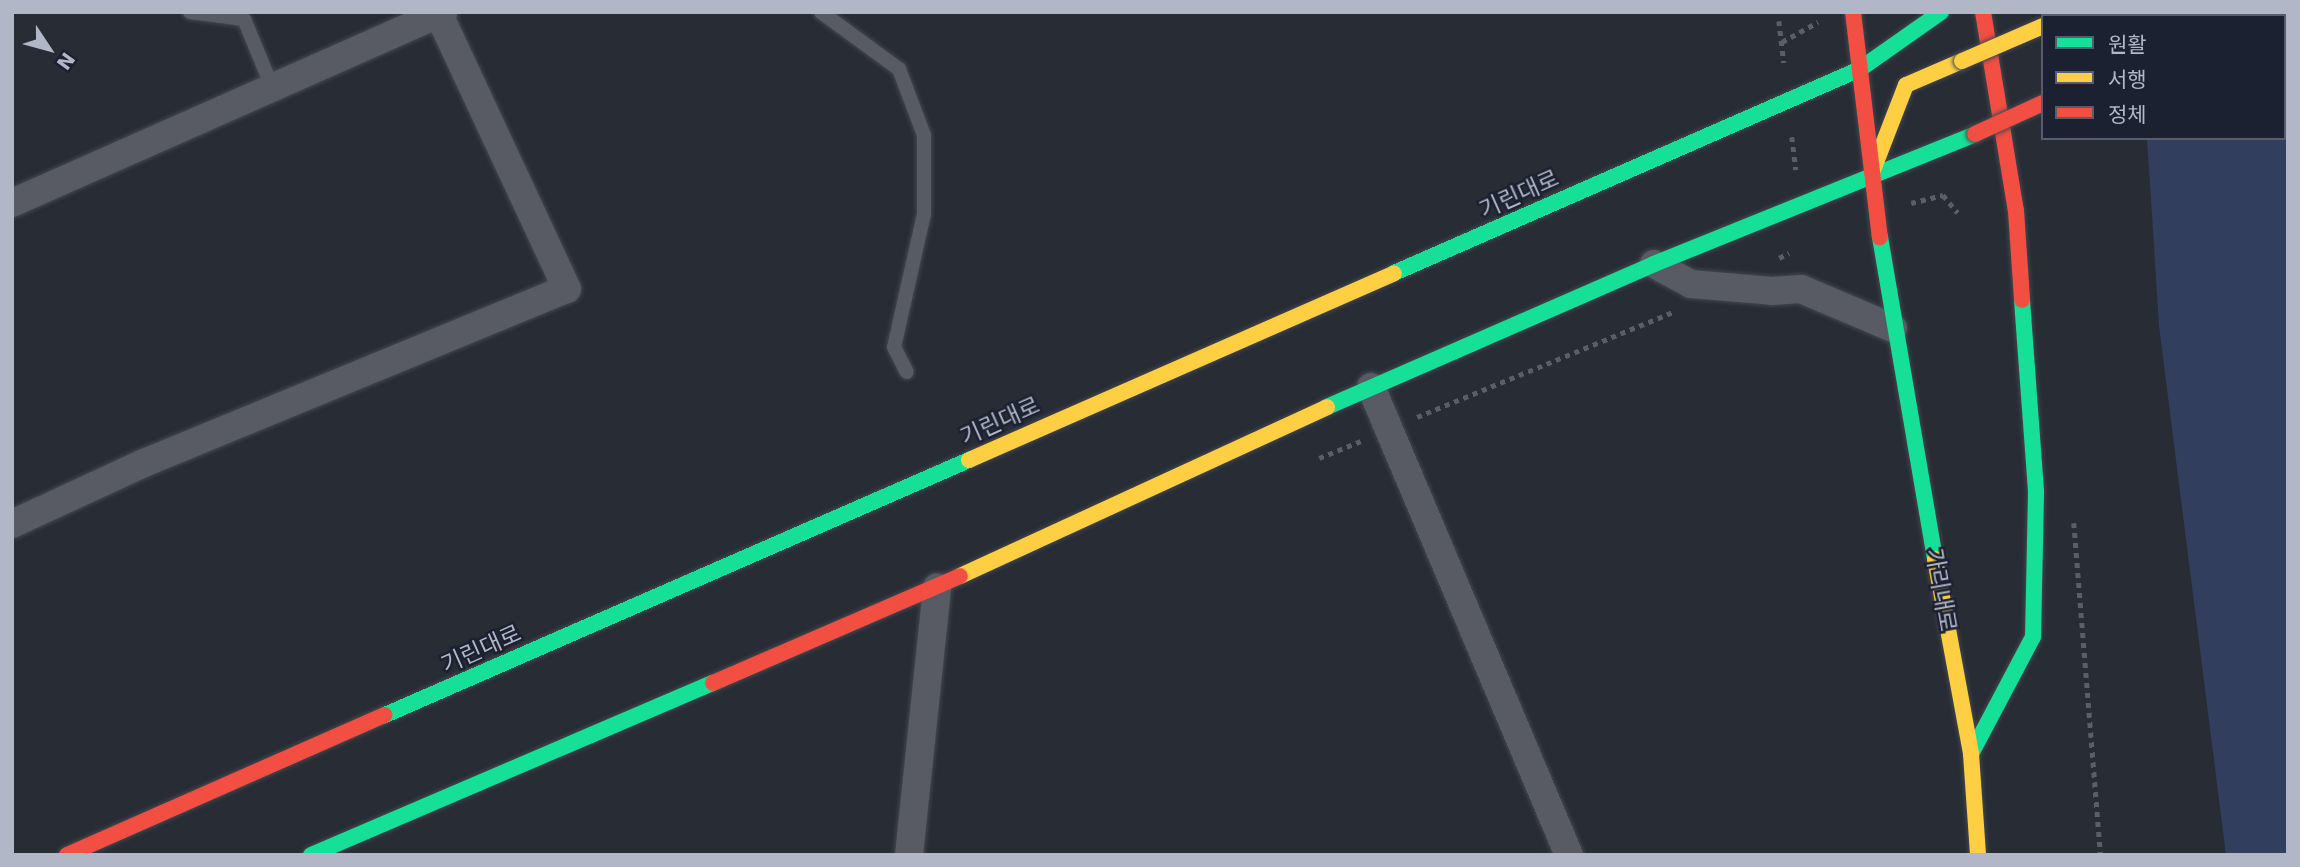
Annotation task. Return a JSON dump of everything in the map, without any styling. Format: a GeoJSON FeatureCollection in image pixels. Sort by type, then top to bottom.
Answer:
{"type":"FeatureCollection","features":[{"type":"Feature","properties":{"kind":"street","name":"가리내로"},"geometry":{"type":"LineString","coordinates":[[1853,12],[1871,176],[1893,327],[1971,754],[1979,855]]}},
{"type":"Feature","properties":{"kind":"street","name":"기린대로"},"geometry":{"type":"LineString","coordinates":[[67,855],[1860,69],[1941,12]]}},
{"type":"Feature","properties":{"kind":"street"},"geometry":{"type":"LineString","coordinates":[[1971,754],[2033,637],[2036,491],[2016,211],[1983,12]]}},
{"type":"Feature","properties":{"kind":"street"},"geometry":{"type":"LineString","coordinates":[[12,203],[440,13],[567,289],[144,463],[12,524]]}},
{"type":"Feature","properties":{"kind":"street"},"geometry":{"type":"LineString","coordinates":[[1871,176],[1906,85],[2041,27]]}},
{"type":"Feature","properties":{"kind":"street"},"geometry":{"type":"LineString","coordinates":[[311,855],[937,587],[1371,387],[1654,264],[1975,134],[2041,104]]}},
{"type":"Feature","properties":{"kind":"street"},"geometry":{"type":"LineString","coordinates":[[1654,264],[1691,284],[1772,291],[1801,289],[1893,327]]}},
{"type":"Feature","properties":{"kind":"street"},"geometry":{"type":"LineString","coordinates":[[1371,387],[1569,855]]}},
{"type":"Feature","properties":{"kind":"street"},"geometry":{"type":"LineString","coordinates":[[909,855],[937,587]]}},
{"type":"Feature","properties":{"kind":"lane"},"geometry":{"type":"LineString","coordinates":[[190,12],[244,19],[272,87]]}},
{"type":"Feature","properties":{"kind":"lane"},"geometry":{"type":"LineString","coordinates":[[821,12],[899,69],[924,135],[924,214],[894,346],[907,372]]}},
{"type":"Feature","properties":{"kind":"path"},"geometry":{"type":"LineString","coordinates":[[1782,42],[1827,17]]}},
{"type":"Feature","properties":{"kind":"path"},"geometry":{"type":"LineString","coordinates":[[1320,458],[1689,306]]}},
{"type":"Feature","properties":{"kind":"water"},"geometry":{"type":"Polygon","coordinates":[[[2288,12],[2288,855],[2226,855],[2159,326],[2147,140],[2286,140],[2286,14],[2214,14],[2288,12]]]}},
{"type":"Feature","properties":{"kind":"pier"},"geometry":{"type":"Polygon","coordinates":[[[2135,12],[2288,12],[2288,69],[2286,14],[2135,12]]]}},
{"type":"Feature","properties":{"kind":"traffic: fast"},"geometry":{"type":"LineString","coordinates":[[1394,273],[1860,69],[1941,12]]}},
{"type":"Feature","properties":{"kind":"traffic: fast"},"geometry":{"type":"LineString","coordinates":[[2071,14],[2075,12]]}},
{"type":"Feature","properties":{"kind":"traffic: fast"},"geometry":{"type":"LineString","coordinates":[[1327,407],[1654,264],[1975,134]]}},
{"type":"Feature","properties":{"kind":"traffic: fast"},"geometry":{"type":"LineString","coordinates":[[1880,237],[1935,559]]}},
{"type":"Feature","properties":{"kind":"traffic: fast"},"geometry":{"type":"LineString","coordinates":[[1971,754],[2033,637],[2036,491],[2022,300]]}},
{"type":"Feature","properties":{"kind":"traffic: fast"},"geometry":{"type":"LineString","coordinates":[[385,715],[969,460]]}},
{"type":"Feature","properties":{"kind":"traffic: fast"},"geometry":{"type":"LineString","coordinates":[[311,855],[713,683]]}},
{"type":"Feature","properties":{"kind":"traffic: slow"},"geometry":{"type":"LineString","coordinates":[[1962,61],[2041,27]]}},
{"type":"Feature","properties":{"kind":"traffic: slow"},"geometry":{"type":"LineString","coordinates":[[1873,170],[1906,85],[1962,61]]}},
{"type":"Feature","properties":{"kind":"traffic: slow"},"geometry":{"type":"LineString","coordinates":[[969,460],[1394,273]]}},
{"type":"Feature","properties":{"kind":"traffic: slow"},"geometry":{"type":"LineString","coordinates":[[960,576],[1327,407]]}},
{"type":"Feature","properties":{"kind":"traffic: slow"},"geometry":{"type":"LineString","coordinates":[[1935,559],[1971,754],[1978,855]]}},
{"type":"Feature","properties":{"kind":"traffic: jam"},"geometry":{"type":"LineString","coordinates":[[1853,12],[1880,237]]}},
{"type":"Feature","properties":{"kind":"traffic: jam"},"geometry":{"type":"LineString","coordinates":[[1983,12],[2016,211],[2022,300]]}},
{"type":"Feature","properties":{"kind":"traffic: jam"},"geometry":{"type":"LineString","coordinates":[[2236,14],[2240,12]]}},
{"type":"Feature","properties":{"kind":"traffic: jam"},"geometry":{"type":"LineString","coordinates":[[1975,134],[2041,104]]}},
{"type":"Feature","properties":{"kind":"traffic: jam"},"geometry":{"type":"LineString","coordinates":[[713,683],[960,576]]}},
{"type":"Feature","properties":{"kind":"traffic: jam"},"geometry":{"type":"LineString","coordinates":[[67,855],[385,715]]}}]}
